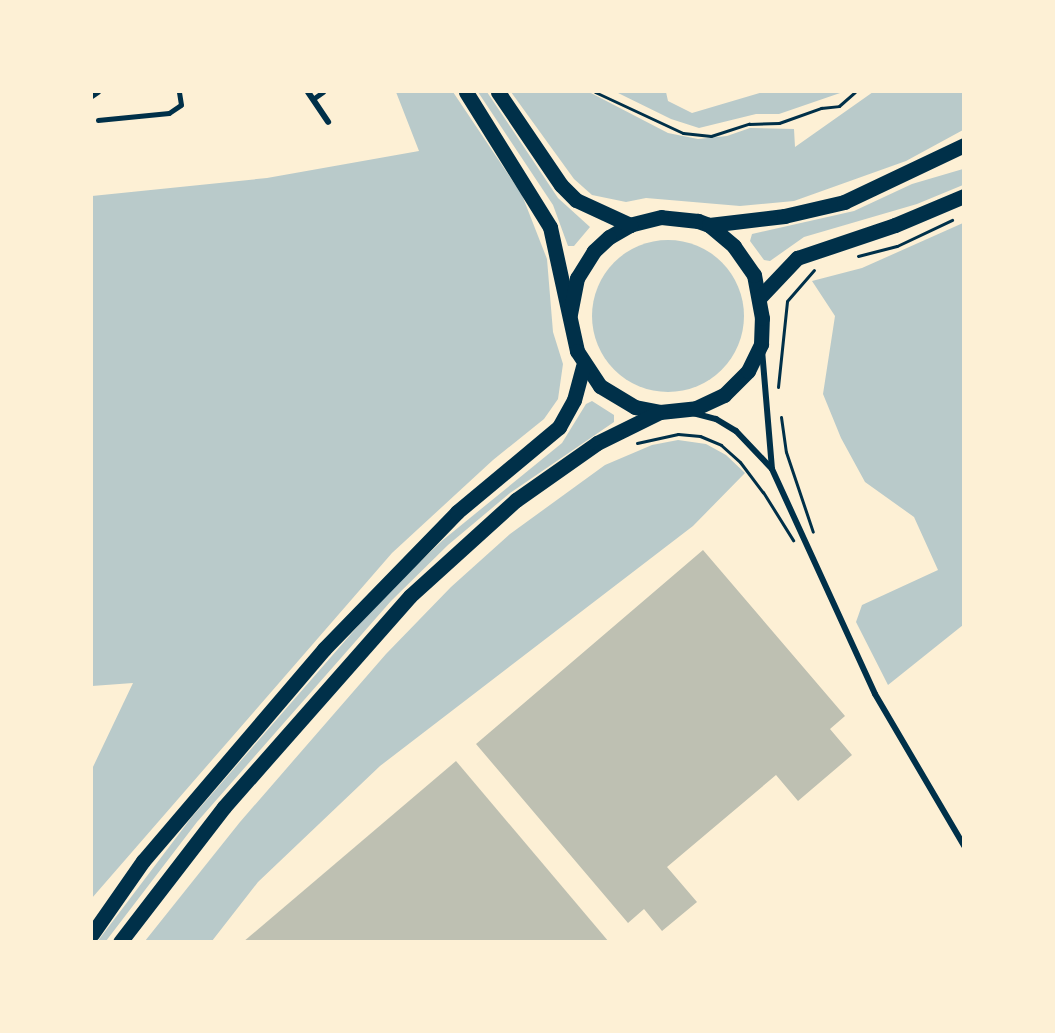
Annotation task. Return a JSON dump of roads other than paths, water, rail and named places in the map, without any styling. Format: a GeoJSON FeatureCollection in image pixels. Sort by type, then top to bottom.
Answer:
{"type":"FeatureCollection","features":[{"type":"Feature","properties":{"kind":"main road"},"geometry":{"type":"LineString","coordinates":[[466,92],[550,227],[584,366],[600,386],[614,397],[635,407],[660,412],[680,411],[724,395],[748,371],[761,344],[760,297],[745,259],[709,225]]}},
{"type":"Feature","properties":{"kind":"main road"},"geometry":{"type":"LineString","coordinates":[[498,92],[576,200],[630,225]]}},
{"type":"Feature","properties":{"kind":"main road"},"geometry":{"type":"LineString","coordinates":[[570,314],[577,278],[594,250],[630,225],[661,217],[709,225],[784,216],[844,202],[963,145]]}},
{"type":"Feature","properties":{"kind":"main road"},"geometry":{"type":"LineString","coordinates":[[760,297],[797,258],[874,233],[963,196]]}},
{"type":"Feature","properties":{"kind":"main road"},"geometry":{"type":"LineString","coordinates":[[92,934],[143,861],[324,649],[457,512],[559,427],[574,400],[584,366]]}},
{"type":"Feature","properties":{"kind":"main road"},"geometry":{"type":"LineString","coordinates":[[120,942],[217,815],[410,596],[516,500],[597,443],[660,412]]}},
{"type":"Feature","properties":{"kind":"street"},"geometry":{"type":"LineString","coordinates":[[92,96],[98,92]]}},
{"type":"Feature","properties":{"kind":"street"},"geometry":{"type":"LineString","coordinates":[[308,92],[328,122]]}},
{"type":"Feature","properties":{"kind":"street"},"geometry":{"type":"LineString","coordinates":[[761,344],[772,469]]}},
{"type":"Feature","properties":{"kind":"street"},"geometry":{"type":"LineString","coordinates":[[680,411],[716,420],[736,431],[772,469],[876,694],[963,846]]}},
{"type":"Feature","properties":{"kind":"lane"},"geometry":{"type":"LineString","coordinates":[[98,120],[169,113],[181,105],[179,92]]}},
{"type":"Feature","properties":{"kind":"lane"},"geometry":{"type":"LineString","coordinates":[[313,99],[323,92]]}}]}
